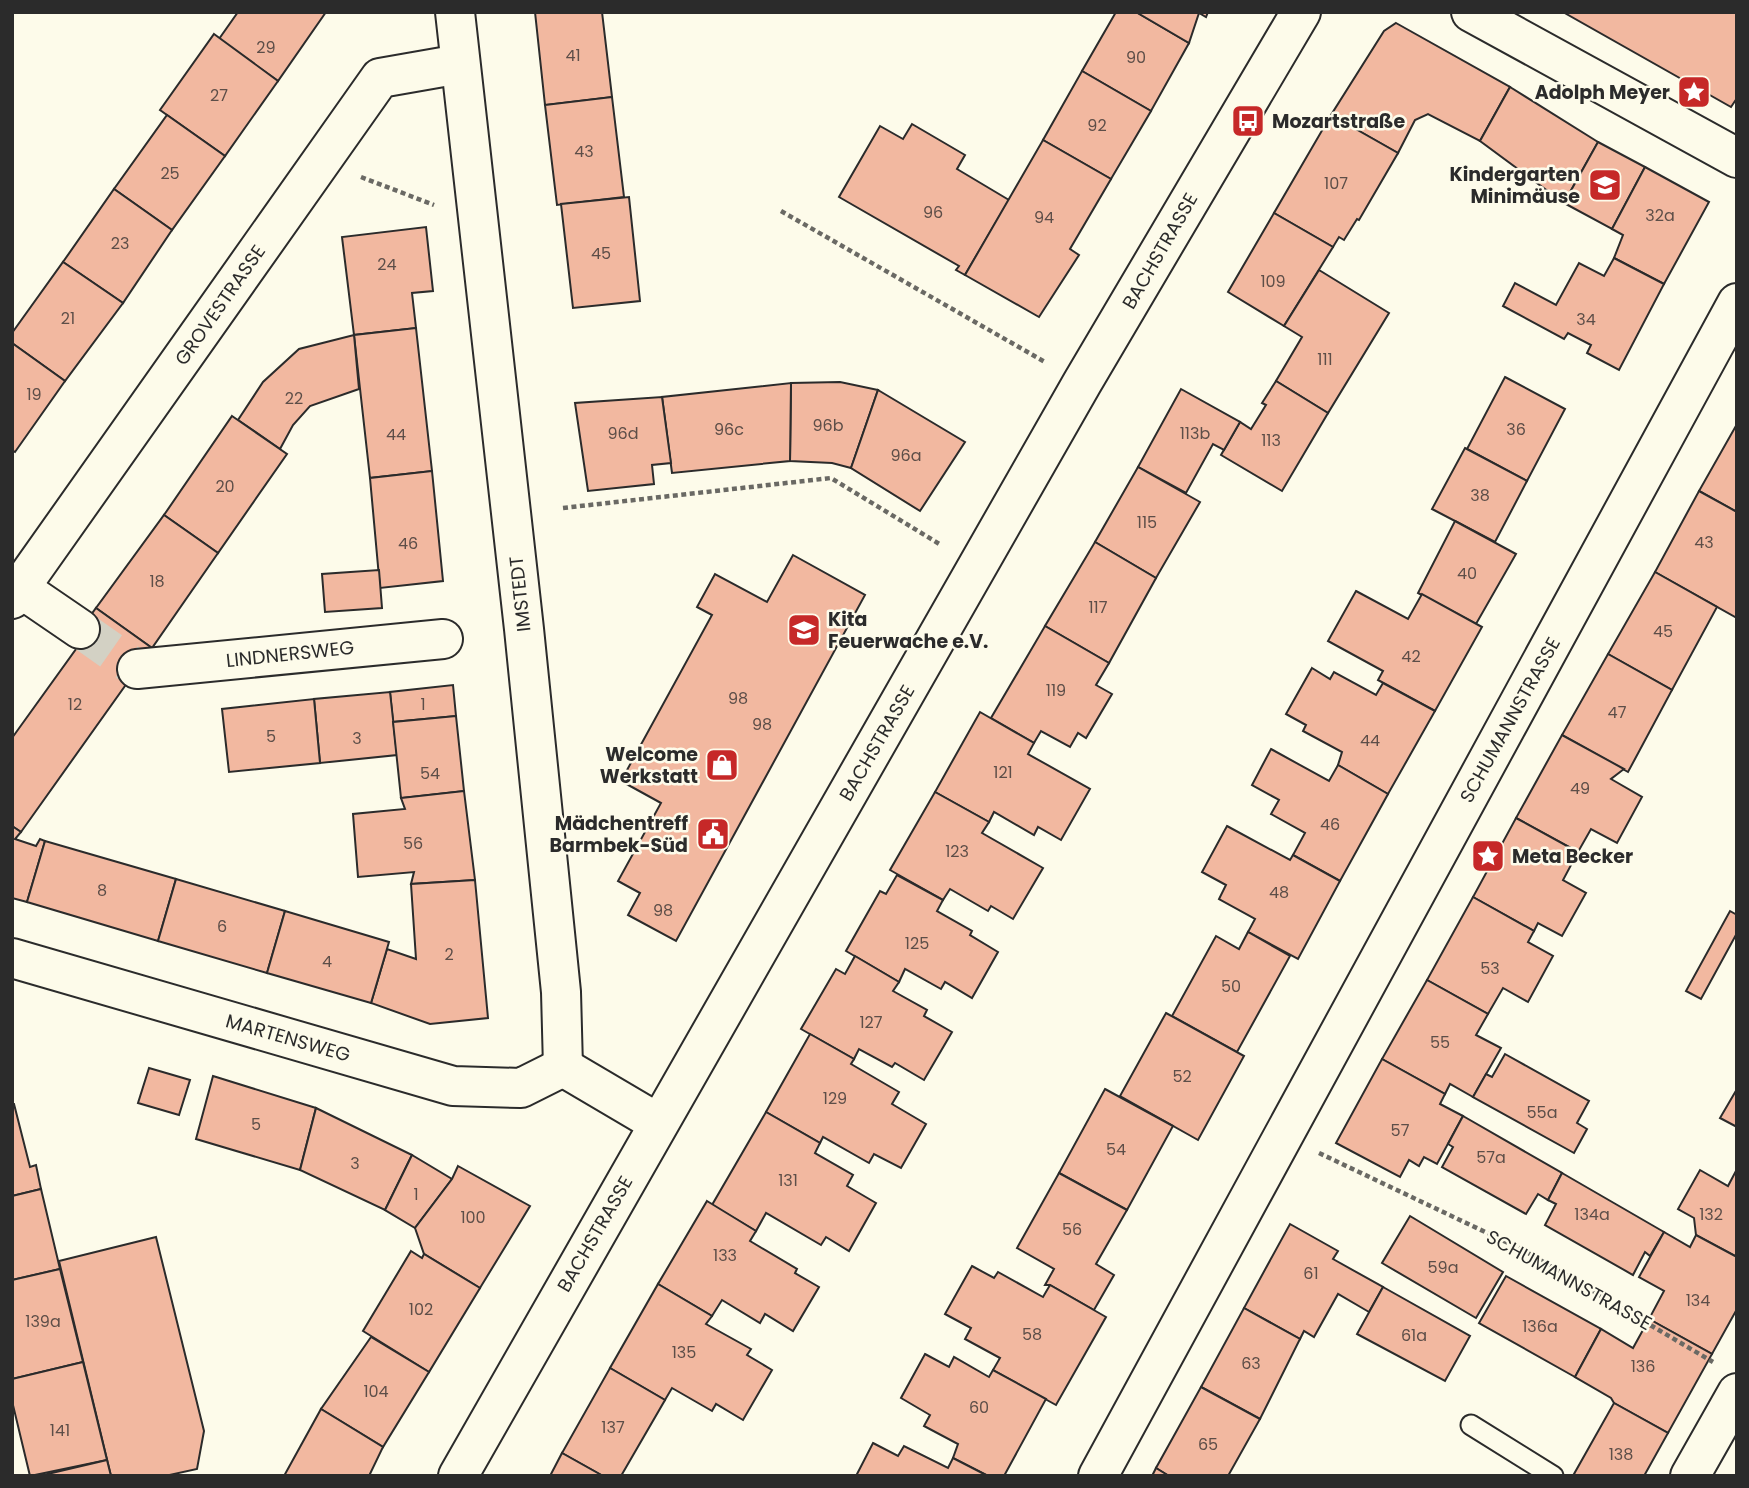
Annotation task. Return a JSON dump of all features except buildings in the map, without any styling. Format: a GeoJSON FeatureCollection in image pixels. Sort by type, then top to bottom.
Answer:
{"type":"FeatureCollection","features":[{"type":"Feature","properties":{"kind":"street","name":"IMSTEDT"},"geometry":{"type":"LineString","coordinates":[[455,12],[524,629],[561,992],[563,1067]]}},
{"type":"Feature","properties":{"kind":"street","name":"BACHSTRASSE"},"geometry":{"type":"LineString","coordinates":[[458,1476],[1082,383],[1301,12]]}},
{"type":"Feature","properties":{"kind":"street"},"geometry":{"type":"LineString","coordinates":[[1471,12],[1737,159]]}},
{"type":"Feature","properties":{"kind":"street","name":"GROVESTRASSE"},"geometry":{"type":"LineString","coordinates":[[16,593],[380,78],[460,64]]}},
{"type":"Feature","properties":{"kind":"street","name":"SCHUMANNSTRASSE"},"geometry":{"type":"LineString","coordinates":[[1098,1476],[1737,303]]}},
{"type":"Feature","properties":{"kind":"street"},"geometry":{"type":"LineString","coordinates":[[16,593],[80,629]]}},
{"type":"Feature","properties":{"kind":"street","name":"LINDNERSWEG"},"geometry":{"type":"LineString","coordinates":[[137,669],[443,639]]}},
{"type":"Feature","properties":{"kind":"street","name":"MARTENSWEG"},"geometry":{"type":"LineString","coordinates":[[12,958],[453,1086],[521,1088],[563,1067]]}},
{"type":"Feature","properties":{"kind":"street"},"geometry":{"type":"LineString","coordinates":[[563,1067],[658,1123]]}},
{"type":"Feature","properties":{"kind":"street"},"geometry":{"type":"LineString","coordinates":[[1690,1476],[1731,1381]]}},
{"type":"Feature","properties":{"kind":"lane"},"geometry":{"type":"LineString","coordinates":[[1471,1425],[1553,1476]]}},
{"type":"Feature","properties":{"kind":"path"},"geometry":{"type":"LineString","coordinates":[[320,163],[478,220]]}},
{"type":"Feature","properties":{"kind":"path"},"geometry":{"type":"LineString","coordinates":[[781,211],[1045,362]]}},
{"type":"Feature","properties":{"kind":"path"},"geometry":{"type":"LineString","coordinates":[[563,508],[831,478],[978,568]]}},
{"type":"Feature","properties":{"kind":"path","name":"SCHUMANNSTRASSE"},"geometry":{"type":"LineString","coordinates":[[1284,1137],[1524,1250],[1731,1381]]}},
{"type":"Feature","properties":{"kind":"tunnel"},"geometry":{"type":"LineString","coordinates":[[80,629],[137,669]]}},
{"type":"Feature","properties":{"kind":"place","name":"Adolph Meyer"},"geometry":{"type":"Point","coordinates":[1694,92]}},
{"type":"Feature","properties":{"kind":"place","name":"Mozartstraße"},"geometry":{"type":"Point","coordinates":[1248,121]}},
{"type":"Feature","properties":{"kind":"place","name":"Kindergarten Minimäuse"},"geometry":{"type":"Point","coordinates":[1605,185]}},
{"type":"Feature","properties":{"kind":"place","name":"Kita Feuerwache e.V."},"geometry":{"type":"Point","coordinates":[804,630]}},
{"type":"Feature","properties":{"kind":"place","name":"Welcome Werkstatt"},"geometry":{"type":"Point","coordinates":[722,765]}},
{"type":"Feature","properties":{"kind":"place","name":"Mädchentreff Barmbek-Süd"},"geometry":{"type":"Point","coordinates":[713,834]}},
{"type":"Feature","properties":{"kind":"place","name":"Meta Becker"},"geometry":{"type":"Point","coordinates":[1488,856]}}]}
